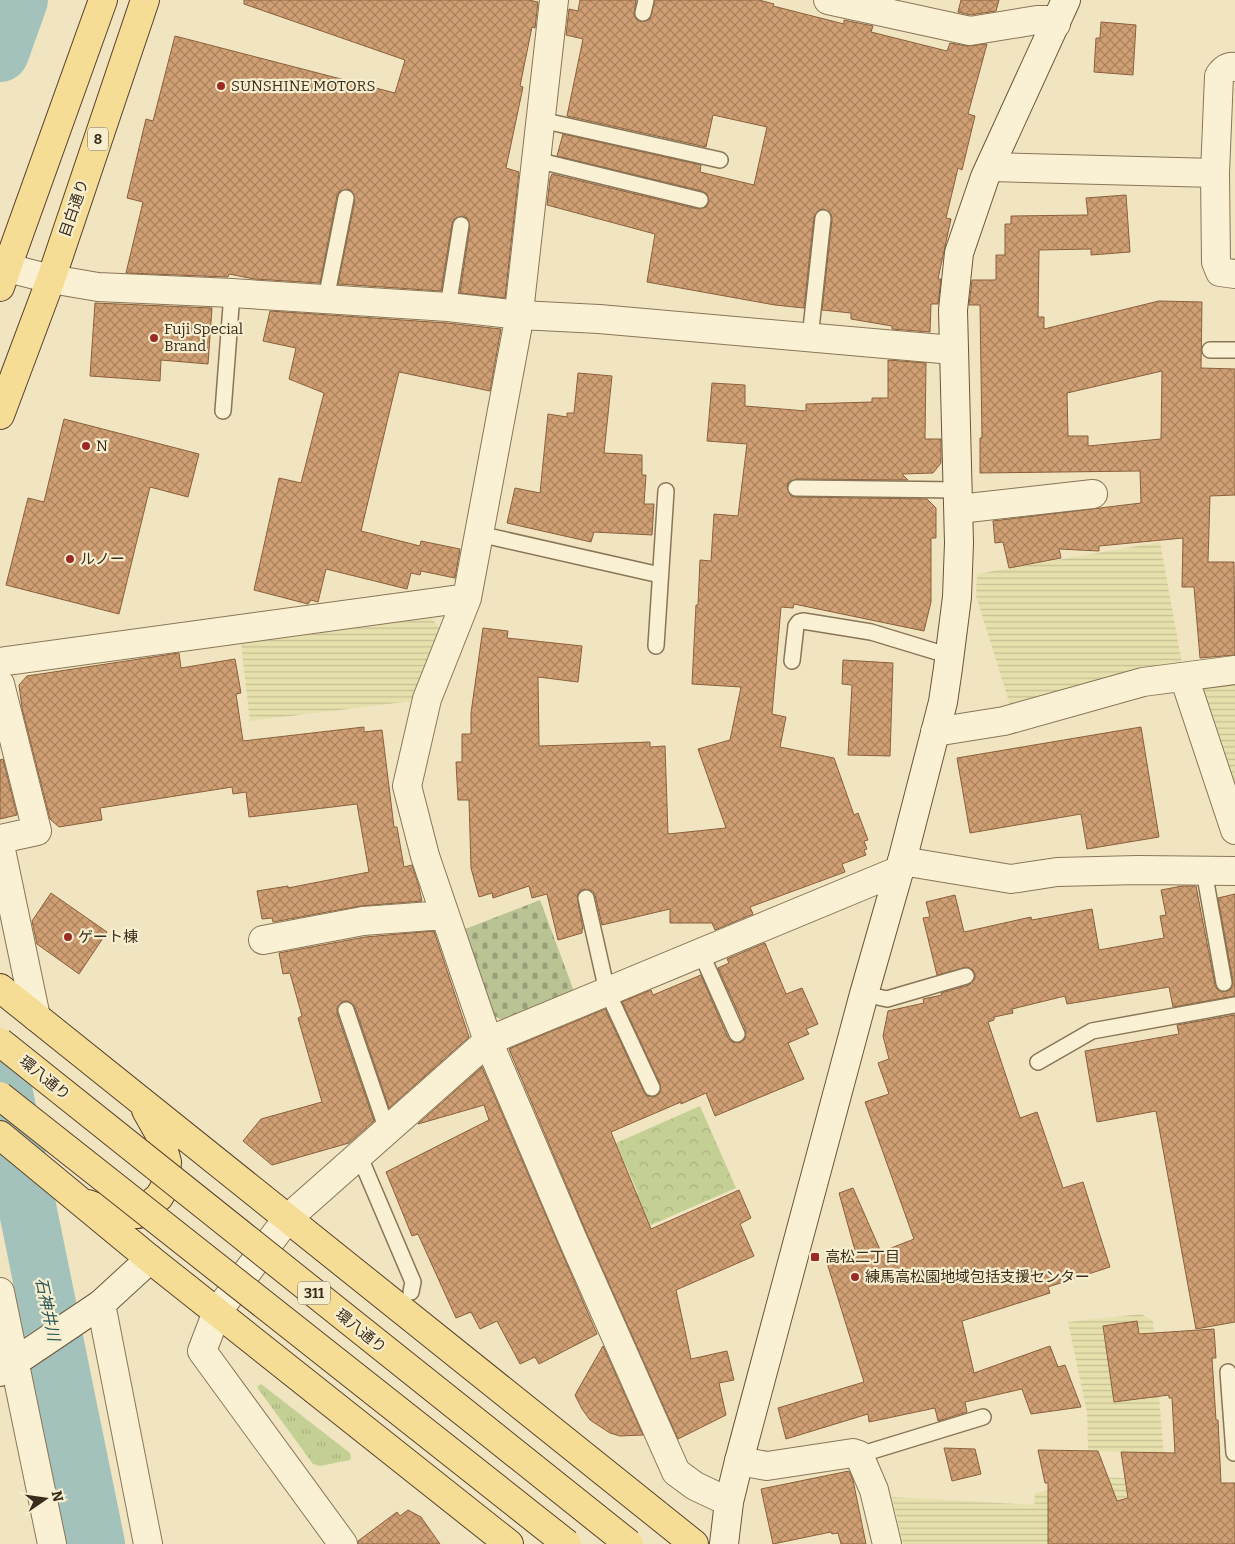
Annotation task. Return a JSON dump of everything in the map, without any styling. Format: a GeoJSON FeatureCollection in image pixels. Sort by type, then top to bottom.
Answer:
{"type":"FeatureCollection","features":[{"type":"Feature","properties":{"kind":"main road"},"geometry":{"type":"LineString","coordinates":[[3,274],[103,0]]}},
{"type":"Feature","properties":{"kind":"main road","name":"目白通り"},"geometry":{"type":"LineString","coordinates":[[0,415],[51,279],[145,0]]}},
{"type":"Feature","properties":{"kind":"main road"},"geometry":{"type":"LineString","coordinates":[[0,988],[694,1544]]}},
{"type":"Feature","properties":{"kind":"main road","name":"環八通り"},"geometry":{"type":"LineString","coordinates":[[0,1042],[629,1544]]}},
{"type":"Feature","properties":{"kind":"main road","name":"311"},"geometry":{"type":"LineString","coordinates":[[0,1096],[567,1544]]}},
{"type":"Feature","properties":{"kind":"main road"},"geometry":{"type":"LineString","coordinates":[[77,1200],[112,1213],[138,1214],[159,1197],[165,1187],[167,1162],[160,1133],[142,1102]]}},
{"type":"Feature","properties":{"kind":"main road"},"geometry":{"type":"LineString","coordinates":[[0,1135],[150,1260],[509,1544]]}},
{"type":"Feature","properties":{"kind":"street"},"geometry":{"type":"LineString","coordinates":[[554,0],[520,315],[467,598],[427,699],[407,786],[423,848],[488,1041],[573,1240],[676,1472],[695,1486],[729,1502]]}},
{"type":"Feature","properties":{"kind":"street"},"geometry":{"type":"LineString","coordinates":[[828,0],[970,31],[1046,20],[1061,12]]}},
{"type":"Feature","properties":{"kind":"street"},"geometry":{"type":"LineString","coordinates":[[724,1544],[729,1502],[739,1462],[864,994],[901,866],[920,785],[936,732],[950,656],[956,598],[959,500],[953,310],[959,253],[991,167],[1061,12]]}},
{"type":"Feature","properties":{"kind":"street"},"geometry":{"type":"LineString","coordinates":[[1235,66],[1222,71],[1219,76],[1215,173],[1216,262],[1220,272],[1235,274]]}},
{"type":"Feature","properties":{"kind":"street"},"geometry":{"type":"LineString","coordinates":[[991,167],[1215,173]]}},
{"type":"Feature","properties":{"kind":"street"},"geometry":{"type":"LineString","coordinates":[[3,274],[51,279],[98,287],[232,293],[448,307],[520,315],[609,320],[953,350]]}},
{"type":"Feature","properties":{"kind":"street"},"geometry":{"type":"LineString","coordinates":[[959,500],[1093,494]]}},
{"type":"Feature","properties":{"kind":"street"},"geometry":{"type":"LineString","coordinates":[[0,662],[467,598]]}},
{"type":"Feature","properties":{"kind":"street"},"geometry":{"type":"LineString","coordinates":[[936,732],[1004,722],[1143,682],[1235,670]]}},
{"type":"Feature","properties":{"kind":"street"},"geometry":{"type":"LineString","coordinates":[[1184,677],[1235,830]]}},
{"type":"Feature","properties":{"kind":"street"},"geometry":{"type":"LineString","coordinates":[[0,684],[36,831],[0,839]]}},
{"type":"Feature","properties":{"kind":"street"},"geometry":{"type":"LineString","coordinates":[[0,845],[28,976],[40,1020]]}},
{"type":"Feature","properties":{"kind":"street"},"geometry":{"type":"LineString","coordinates":[[343,1544],[202,1351],[217,1312],[287,1219],[488,1041],[701,953],[901,866],[1011,879],[1058,872],[1138,870],[1235,871]]}},
{"type":"Feature","properties":{"kind":"street"},"geometry":{"type":"LineString","coordinates":[[263,940],[362,921],[445,915]]}},
{"type":"Feature","properties":{"kind":"street"},"geometry":{"type":"LineString","coordinates":[[12,1363],[90,1311],[150,1260]]}},
{"type":"Feature","properties":{"kind":"street"},"geometry":{"type":"LineString","coordinates":[[0,1292],[12,1363],[52,1544]]}},
{"type":"Feature","properties":{"kind":"street"},"geometry":{"type":"LineString","coordinates":[[90,1311],[148,1544]]}},
{"type":"Feature","properties":{"kind":"street"},"geometry":{"type":"LineString","coordinates":[[739,1462],[767,1466],[853,1453],[859,1455],[874,1490],[887,1544]]}},
{"type":"Feature","properties":{"kind":"lane"},"geometry":{"type":"LineString","coordinates":[[541,120],[720,160]]}},
{"type":"Feature","properties":{"kind":"lane"},"geometry":{"type":"LineString","coordinates":[[536,160],[700,200]]}},
{"type":"Feature","properties":{"kind":"lane"},"geometry":{"type":"LineString","coordinates":[[326,299],[346,198]]}},
{"type":"Feature","properties":{"kind":"lane"},"geometry":{"type":"LineString","coordinates":[[810,338],[823,218]]}},
{"type":"Feature","properties":{"kind":"lane"},"geometry":{"type":"LineString","coordinates":[[448,307],[461,225]]}},
{"type":"Feature","properties":{"kind":"lane"},"geometry":{"type":"LineString","coordinates":[[223,410],[232,293]]}},
{"type":"Feature","properties":{"kind":"lane"},"geometry":{"type":"LineString","coordinates":[[1210,350],[1235,350]]}},
{"type":"Feature","properties":{"kind":"lane"},"geometry":{"type":"LineString","coordinates":[[796,488],[959,500]]}},
{"type":"Feature","properties":{"kind":"lane"},"geometry":{"type":"LineString","coordinates":[[656,646],[666,491]]}},
{"type":"Feature","properties":{"kind":"lane"},"geometry":{"type":"LineString","coordinates":[[479,534],[660,575]]}},
{"type":"Feature","properties":{"kind":"lane"},"geometry":{"type":"LineString","coordinates":[[792,661],[796,626],[799,622],[803,621],[871,632],[950,656]]}},
{"type":"Feature","properties":{"kind":"lane"},"geometry":{"type":"LineString","coordinates":[[1204,871],[1224,983]]}},
{"type":"Feature","properties":{"kind":"lane"},"geometry":{"type":"LineString","coordinates":[[586,898],[607,992],[652,1088]]}},
{"type":"Feature","properties":{"kind":"lane"},"geometry":{"type":"LineString","coordinates":[[701,953],[737,1034]]}},
{"type":"Feature","properties":{"kind":"lane"},"geometry":{"type":"LineString","coordinates":[[864,994],[887,999],[966,976]]}},
{"type":"Feature","properties":{"kind":"lane"},"geometry":{"type":"LineString","coordinates":[[1038,1062],[1092,1031],[1235,1005]]}},
{"type":"Feature","properties":{"kind":"lane"},"geometry":{"type":"LineString","coordinates":[[346,1010],[387,1130]]}},
{"type":"Feature","properties":{"kind":"lane"},"geometry":{"type":"LineString","coordinates":[[359,1155],[413,1282],[411,1292]]}},
{"type":"Feature","properties":{"kind":"lane"},"geometry":{"type":"LineString","coordinates":[[1228,1372],[1233,1412],[1234,1453]]}},
{"type":"Feature","properties":{"kind":"lane"},"geometry":{"type":"LineString","coordinates":[[859,1455],[983,1417]]}},
{"type":"Feature","properties":{"kind":"shaded area"},"geometry":{"type":"Polygon","coordinates":[[[1160,542],[1183,669],[1011,708],[976,596],[977,574],[1160,542]]]}},
{"type":"Feature","properties":{"kind":"shaded area"},"geometry":{"type":"Polygon","coordinates":[[[432,618],[440,630],[413,701],[250,721],[241,644],[432,618]]]}},
{"type":"Feature","properties":{"kind":"shaded area"},"geometry":{"type":"Polygon","coordinates":[[[1235,682],[1235,796],[1200,689],[1235,682]]]}},
{"type":"Feature","properties":{"kind":"shaded area"},"geometry":{"type":"Polygon","coordinates":[[[1141,1314],[1153,1321],[1166,1483],[1187,1484],[1048,1519],[1048,1544],[903,1544],[892,1497],[1034,1505],[1035,1493],[1089,1483],[1087,1413],[1068,1322],[1141,1314]],[[1137,1322],[1103,1326],[1114,1402],[1148,1397],[1137,1322]],[[1095,1451],[1095,1477],[1158,1479],[1158,1453],[1095,1451]]]}},
{"type":"Feature","properties":{"kind":"green space"},"geometry":{"type":"Polygon","coordinates":[[[540,900],[575,994],[504,1021],[492,1015],[460,931],[540,900]]]}},
{"type":"Feature","properties":{"kind":"green space"},"geometry":{"type":"Polygon","coordinates":[[[700,1106],[736,1188],[589,1252],[576,1220],[638,1193],[616,1143],[700,1106]]]}},
{"type":"Feature","properties":{"kind":"green space"},"geometry":{"type":"Polygon","coordinates":[[[261,1384],[350,1453],[350,1460],[320,1466],[313,1464],[257,1387],[261,1384]]]}},
{"type":"Feature","properties":{"kind":"building"},"geometry":{"type":"Polygon","coordinates":[[[244,0],[529,0],[538,2],[535,28],[532,27],[520,86],[523,87],[506,168],[519,172],[505,298],[460,293],[470,226],[467,218],[462,216],[454,219],[452,224],[441,291],[338,284],[355,200],[352,191],[347,189],[339,192],[337,196],[320,283],[254,279],[229,274],[228,277],[126,273],[143,202],[127,198],[146,119],[153,121],[175,36],[395,93],[405,60],[244,4],[244,0]]]}},
{"type":"Feature","properties":{"kind":"building"},"geometry":{"type":"Polygon","coordinates":[[[580,0],[636,0],[634,15],[641,22],[650,19],[655,0],[759,0],[774,4],[773,6],[844,24],[844,20],[873,26],[871,32],[947,51],[950,43],[967,46],[987,44],[968,114],[975,116],[962,170],[958,168],[946,218],[951,219],[938,279],[941,279],[938,304],[931,304],[930,332],[892,329],[892,326],[851,319],[851,313],[822,310],[832,219],[831,214],[824,209],[819,210],[814,217],[804,308],[775,305],[647,282],[655,234],[547,205],[552,174],[698,209],[706,207],[709,202],[707,194],[702,191],[557,156],[563,134],[701,165],[700,172],[754,185],[767,127],[713,115],[706,147],[567,116],[583,39],[566,35],[569,9],[578,11],[580,0]]]}},
{"type":"Feature","properties":{"kind":"building"},"geometry":{"type":"Polygon","coordinates":[[[961,0],[999,0],[996,11],[970,15],[958,12],[961,0]]]}},
{"type":"Feature","properties":{"kind":"building"},"geometry":{"type":"Polygon","coordinates":[[[1101,22],[1136,25],[1133,75],[1094,72],[1096,38],[1100,38],[1101,22]]]}},
{"type":"Feature","properties":{"kind":"building"},"geometry":{"type":"Polygon","coordinates":[[[1126,195],[1130,252],[1091,255],[1091,249],[1039,250],[1038,317],[1044,317],[1044,329],[1159,301],[1202,302],[1201,368],[1235,369],[1235,495],[1210,496],[1208,562],[1234,562],[1235,655],[1200,658],[1194,587],[1182,587],[1183,538],[1099,546],[1099,551],[1059,549],[1061,558],[1009,568],[1003,542],[995,543],[993,521],[1141,503],[1140,471],[980,473],[980,438],[982,438],[980,305],[969,305],[972,280],[996,280],[996,255],[1005,255],[1005,224],[1011,224],[1011,216],[1088,215],[1086,198],[1126,195]],[[1162,371],[1067,393],[1068,436],[1088,436],[1088,446],[1161,439],[1162,371]]]}},
{"type":"Feature","properties":{"kind":"building"},"geometry":{"type":"Polygon","coordinates":[[[95,303],[212,308],[208,364],[161,360],[160,381],[90,376],[95,303]]]}},
{"type":"Feature","properties":{"kind":"building"},"geometry":{"type":"Polygon","coordinates":[[[270,311],[447,323],[501,329],[490,391],[399,372],[361,531],[420,546],[421,541],[460,549],[455,578],[421,571],[420,575],[411,573],[407,589],[326,569],[318,602],[311,600],[308,604],[254,590],[279,478],[301,483],[324,393],[289,379],[296,348],[263,341],[270,311]]]}},
{"type":"Feature","properties":{"kind":"building"},"geometry":{"type":"Polygon","coordinates":[[[888,360],[926,363],[925,439],[941,439],[941,463],[933,473],[902,474],[908,480],[796,479],[788,483],[787,488],[791,496],[796,497],[927,499],[936,508],[936,538],[931,538],[931,602],[924,631],[794,604],[793,608],[781,607],[772,714],[786,717],[780,747],[834,758],[854,815],[858,813],[868,840],[864,841],[867,849],[864,850],[866,855],[842,864],[845,872],[750,907],[753,914],[715,930],[712,923],[670,923],[670,909],[602,925],[593,891],[584,889],[577,896],[583,929],[582,933],[558,940],[547,894],[532,898],[529,886],[493,898],[492,893],[479,897],[471,868],[469,800],[458,800],[456,762],[462,762],[462,734],[471,734],[471,713],[483,628],[508,631],[507,638],[582,646],[578,682],[538,677],[539,746],[650,742],[650,747],[665,746],[668,834],[726,828],[698,749],[730,740],[741,687],[692,684],[696,605],[698,605],[700,560],[711,561],[714,514],[738,516],[747,444],[707,441],[712,383],[745,385],[745,406],[806,411],[806,404],[872,402],[872,398],[888,398],[888,360]]]}},
{"type":"Feature","properties":{"kind":"building"},"geometry":{"type":"Polygon","coordinates":[[[578,373],[612,376],[604,453],[642,455],[642,475],[646,475],[644,504],[654,504],[652,535],[594,532],[591,542],[507,523],[515,488],[540,493],[548,414],[567,417],[567,413],[574,413],[578,373]]]}},
{"type":"Feature","properties":{"kind":"building"},"geometry":{"type":"Polygon","coordinates":[[[64,419],[199,454],[188,497],[150,487],[119,614],[6,585],[28,498],[44,502],[64,419]]]}},
{"type":"Feature","properties":{"kind":"building"},"geometry":{"type":"Polygon","coordinates":[[[179,653],[181,668],[235,659],[241,693],[236,694],[243,741],[364,727],[364,732],[382,730],[394,827],[397,827],[404,867],[412,865],[422,901],[360,906],[273,922],[272,918],[262,919],[257,891],[288,886],[288,888],[369,872],[357,804],[249,817],[246,792],[233,794],[232,787],[100,808],[102,820],[59,827],[50,819],[22,708],[19,685],[27,676],[179,653]]]}},
{"type":"Feature","properties":{"kind":"building"},"geometry":{"type":"Polygon","coordinates":[[[843,660],[893,663],[890,756],[848,755],[852,685],[842,684],[843,660]]]}},
{"type":"Feature","properties":{"kind":"building"},"geometry":{"type":"Polygon","coordinates":[[[1141,727],[1159,837],[1087,849],[1081,814],[970,833],[957,758],[1141,727]]]}},
{"type":"Feature","properties":{"kind":"building"},"geometry":{"type":"Polygon","coordinates":[[[3,759],[17,815],[0,819],[0,760],[3,759]]]}},
{"type":"Feature","properties":{"kind":"building"},"geometry":{"type":"Polygon","coordinates":[[[1182,886],[1196,886],[1215,985],[1221,992],[1230,990],[1233,982],[1218,898],[1235,894],[1235,996],[1173,1007],[1169,987],[1067,1004],[1065,996],[1012,1009],[1013,1013],[994,1017],[994,1020],[988,1022],[1020,1118],[1037,1112],[1063,1188],[1083,1182],[1110,1267],[1048,1287],[1050,1293],[962,1321],[974,1373],[1050,1346],[1058,1367],[1065,1365],[1081,1407],[1031,1414],[1022,1389],[965,1402],[967,1412],[938,1421],[935,1408],[869,1422],[868,1414],[786,1439],[778,1408],[864,1382],[827,1263],[856,1254],[839,1193],[853,1188],[881,1252],[914,1239],[865,1102],[889,1094],[878,1063],[889,1059],[883,1036],[888,1011],[924,1003],[923,999],[942,995],[941,993],[969,985],[975,979],[973,970],[968,967],[937,975],[923,918],[930,917],[926,902],[955,895],[964,932],[1031,917],[1032,920],[1092,909],[1099,950],[1164,938],[1160,916],[1166,915],[1161,890],[1182,886]]]}},
{"type":"Feature","properties":{"kind":"building","name":"ゲート棟"},"geometry":{"type":"Polygon","coordinates":[[[51,893],[107,932],[79,974],[37,944],[32,921],[51,893]]]}},
{"type":"Feature","properties":{"kind":"building"},"geometry":{"type":"Polygon","coordinates":[[[434,931],[469,1037],[389,1108],[355,1007],[348,1001],[343,1001],[337,1008],[337,1013],[374,1121],[349,1143],[272,1165],[243,1141],[261,1119],[322,1102],[298,1018],[302,1016],[290,973],[283,974],[279,953],[365,937],[434,931]]]}},
{"type":"Feature","properties":{"kind":"building"},"geometry":{"type":"Polygon","coordinates":[[[765,943],[786,994],[802,988],[818,1024],[806,1029],[809,1034],[788,1043],[804,1079],[715,1116],[706,1093],[611,1132],[651,1229],[739,1190],[751,1218],[740,1224],[754,1256],[676,1290],[691,1359],[727,1351],[734,1380],[719,1383],[726,1415],[678,1439],[587,1234],[509,1049],[605,1009],[644,1092],[647,1096],[655,1097],[660,1093],[660,1084],[622,1002],[651,990],[653,995],[701,975],[728,1038],[732,1042],[740,1043],[745,1039],[746,1030],[718,968],[729,963],[727,959],[765,943]]]}},
{"type":"Feature","properties":{"kind":"building"},"geometry":{"type":"Polygon","coordinates":[[[1235,1015],[1235,1322],[1196,1329],[1156,1111],[1097,1122],[1085,1051],[1179,1034],[1177,1025],[1235,1015]]]}},
{"type":"Feature","properties":{"kind":"building"},"geometry":{"type":"Polygon","coordinates":[[[482,1067],[597,1334],[539,1364],[535,1357],[520,1364],[497,1321],[480,1329],[471,1312],[456,1318],[418,1234],[412,1236],[386,1172],[489,1120],[484,1105],[418,1124],[482,1067]]]}},
{"type":"Feature","properties":{"kind":"building"},"geometry":{"type":"Polygon","coordinates":[[[1137,1321],[1139,1334],[1214,1329],[1216,1358],[1212,1358],[1216,1420],[1218,1420],[1221,1483],[1235,1483],[1235,1544],[1048,1544],[1048,1483],[1045,1483],[1038,1450],[1098,1451],[1117,1501],[1128,1498],[1121,1452],[1175,1453],[1172,1398],[1169,1398],[1169,1395],[1114,1402],[1103,1326],[1137,1321]]]}},
{"type":"Feature","properties":{"kind":"building"},"geometry":{"type":"Polygon","coordinates":[[[603,1346],[643,1435],[620,1436],[610,1433],[590,1420],[575,1395],[603,1346]]]}},
{"type":"Feature","properties":{"kind":"building"},"geometry":{"type":"Polygon","coordinates":[[[944,1448],[975,1449],[981,1474],[952,1481],[944,1448]]]}},
{"type":"Feature","properties":{"kind":"building"},"geometry":{"type":"Polygon","coordinates":[[[849,1471],[853,1480],[866,1544],[841,1544],[838,1533],[832,1534],[831,1532],[773,1544],[761,1489],[849,1471]]]}},
{"type":"Feature","properties":{"kind":"building"},"geometry":{"type":"Polygon","coordinates":[[[408,1510],[421,1517],[440,1544],[358,1544],[358,1541],[397,1512],[400,1516],[408,1510]]]}},
{"type":"Feature","properties":{"kind":"waterway","name":"石神井川"},"geometry":{"type":"LineString","coordinates":[[0,53],[19,0]]}},
{"type":"Feature","properties":{"kind":"waterway","name":"石神井川"},"geometry":{"type":"LineString","coordinates":[[0,1074],[96,1544]]}},
{"type":"Feature","properties":{"kind":"place","name":"SUNSHINE MOTORS"},"geometry":{"type":"Point","coordinates":[221,86]}},
{"type":"Feature","properties":{"kind":"place","name":"Fuji Special Brand"},"geometry":{"type":"Point","coordinates":[154,338]}},
{"type":"Feature","properties":{"kind":"place","name":"N"},"geometry":{"type":"Point","coordinates":[86,446]}},
{"type":"Feature","properties":{"kind":"place","name":"ルノー"},"geometry":{"type":"Point","coordinates":[70,559]}},
{"type":"Feature","properties":{"kind":"place","name":"ゲート棟"},"geometry":{"type":"Point","coordinates":[68,937]}},
{"type":"Feature","properties":{"kind":"place","name":"高松二丁目"},"geometry":{"type":"Point","coordinates":[815,1257]}},
{"type":"Feature","properties":{"kind":"place","name":"練馬高松園地域包括支援センター"},"geometry":{"type":"Point","coordinates":[855,1277]}}]}
